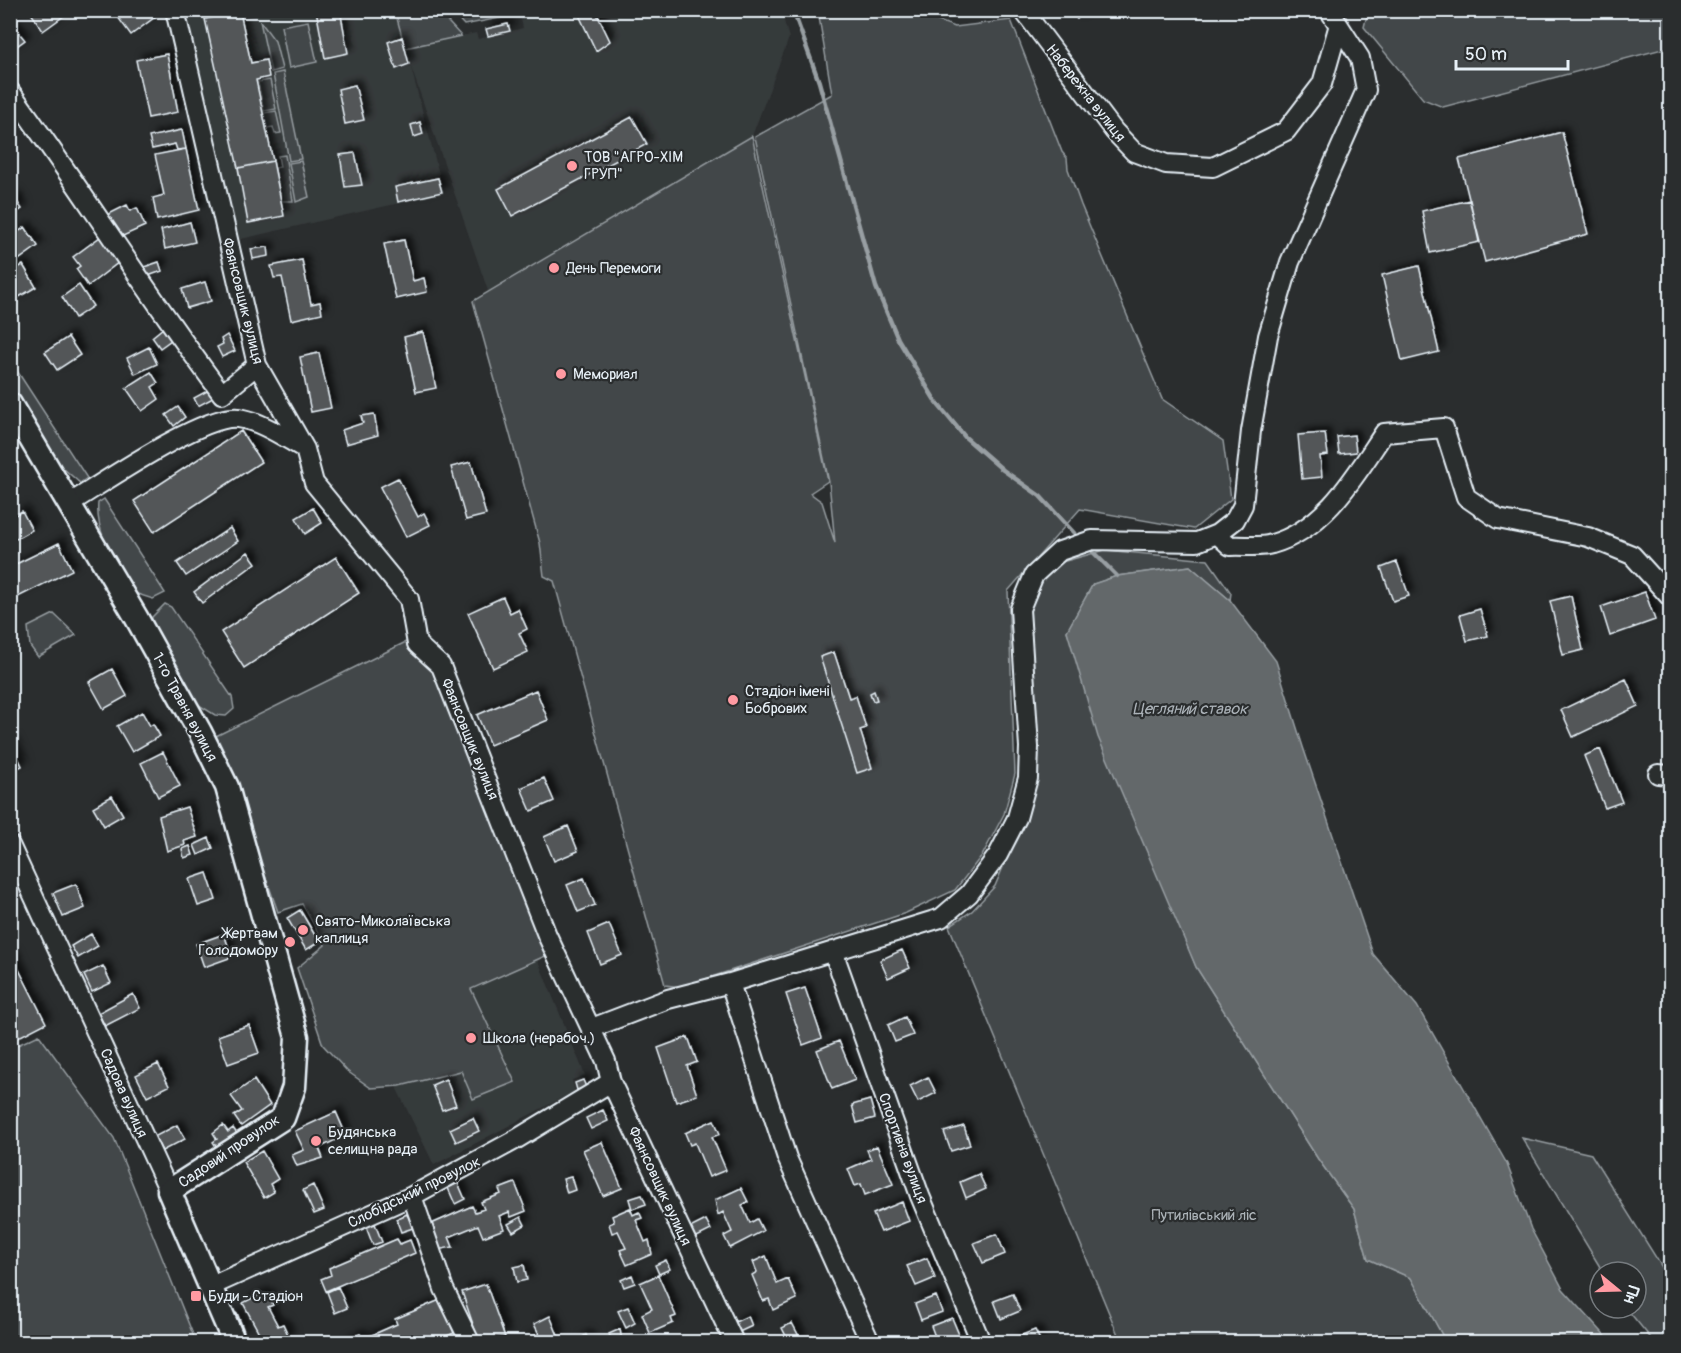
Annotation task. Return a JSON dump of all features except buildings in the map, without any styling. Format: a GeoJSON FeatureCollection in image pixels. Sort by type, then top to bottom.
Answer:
{"type":"FeatureCollection","features":[{"type":"Feature","properties":{"kind":"street","name":"Фаянсовщик вулиця"},"geometry":{"type":"LineString","coordinates":[[175,10],[257,365],[305,449],[315,483],[409,598],[417,644],[441,666],[547,935],[606,1061],[611,1083],[734,1342]]}},
{"type":"Feature","properties":{"kind":"street","name":"Набережна вулиця"},"geometry":{"type":"LineString","coordinates":[[1023,10],[1114,131],[1134,152],[1166,164],[1213,167],[1286,131],[1322,84],[1338,28]]}},
{"type":"Feature","properties":{"kind":"street"},"geometry":{"type":"LineString","coordinates":[[592,1028],[668,999],[730,983],[941,918],[969,894],[998,855],[1017,818],[1028,778],[1029,747],[1020,609],[1034,575],[1060,551],[1092,540],[1197,542],[1217,534],[1235,520],[1243,505],[1251,431],[1268,336],[1293,251],[1366,90],[1360,58],[1338,28],[1329,10]]}},
{"type":"Feature","properties":{"kind":"street"},"geometry":{"type":"LineString","coordinates":[[10,91],[63,163],[180,338],[222,394]]}},
{"type":"Feature","properties":{"kind":"street"},"geometry":{"type":"LineString","coordinates":[[202,426],[222,394],[257,365]]}},
{"type":"Feature","properties":{"kind":"street","name":"1-го Травня вулиця"},"geometry":{"type":"LineString","coordinates":[[10,404],[70,503],[200,732],[227,787],[297,1037]]}},
{"type":"Feature","properties":{"kind":"street"},"geometry":{"type":"LineString","coordinates":[[70,503],[202,426],[237,418],[267,428],[305,449]]}},
{"type":"Feature","properties":{"kind":"street"},"geometry":{"type":"LineString","coordinates":[[1217,534],[1230,546],[1270,545],[1294,534],[1335,503],[1384,433],[1444,428],[1466,497],[1498,519],[1588,537],[1632,555],[1671,597]]}},
{"type":"Feature","properties":{"kind":"street","name":"Садова вулиця"},"geometry":{"type":"LineString","coordinates":[[13,855],[169,1191],[234,1342]]}},
{"type":"Feature","properties":{"kind":"street","name":"Спортивна вулиця"},"geometry":{"type":"LineString","coordinates":[[833,951],[920,1196],[981,1342]]}},
{"type":"Feature","properties":{"kind":"street"},"geometry":{"type":"LineString","coordinates":[[730,983],[786,1158],[870,1342]]}},
{"type":"Feature","properties":{"kind":"street","name":"Садовий провулок"},"geometry":{"type":"LineString","coordinates":[[169,1191],[283,1118],[294,1088],[297,1037]]}},
{"type":"Feature","properties":{"kind":"street","name":"Слобідський провулок"},"geometry":{"type":"LineString","coordinates":[[209,1287],[412,1196],[515,1140],[611,1083]]}},
{"type":"Feature","properties":{"kind":"street"},"geometry":{"type":"LineString","coordinates":[[412,1196],[444,1288],[470,1342]]}},
{"type":"Feature","properties":{"kind":"shaded area"},"geometry":{"type":"Polygon","coordinates":[[[519,10],[781,11],[789,38],[752,136],[488,291],[410,64],[444,193],[232,241],[187,11],[395,11],[405,48],[476,33],[478,39],[523,28],[519,10]]]}},
{"type":"Feature","properties":{"kind":"shaded area","name":"Школа (нерабоч.)"},"geometry":{"type":"Polygon","coordinates":[[[522,922],[585,1075],[572,1080],[575,1091],[434,1165],[354,1001],[522,922]]]}},
{"type":"Feature","properties":{"kind":"green space"},"geometry":{"type":"Polygon","coordinates":[[[395,11],[438,11],[461,36],[405,48],[395,11]]]}},
{"type":"Feature","properties":{"kind":"green space"},"geometry":{"type":"Polygon","coordinates":[[[451,11],[460,11],[461,15],[498,11],[500,18],[464,25],[451,11]]]}},
{"type":"Feature","properties":{"kind":"green space"},"geometry":{"type":"Polygon","coordinates":[[[818,11],[911,11],[955,27],[1011,20],[1062,152],[1067,158],[1068,169],[1081,205],[1162,399],[1223,441],[1231,499],[1194,529],[1080,509],[1008,591],[1015,774],[1004,814],[983,854],[955,890],[906,913],[681,987],[665,985],[554,581],[544,576],[540,543],[473,301],[752,136],[828,481],[810,493],[822,502],[835,543],[829,482],[755,137],[832,94],[818,11]]]}},
{"type":"Feature","properties":{"kind":"green space"},"geometry":{"type":"Polygon","coordinates":[[[1368,11],[1670,11],[1670,47],[1443,107],[1423,99],[1364,27],[1368,11]]]}},
{"type":"Feature","properties":{"kind":"green space"},"geometry":{"type":"Polygon","coordinates":[[[260,21],[275,41],[282,69],[271,72],[260,21]]]}},
{"type":"Feature","properties":{"kind":"green space"},"geometry":{"type":"Polygon","coordinates":[[[308,21],[317,62],[289,68],[281,26],[308,21]]]}},
{"type":"Feature","properties":{"kind":"green space"},"geometry":{"type":"Polygon","coordinates":[[[283,72],[301,159],[289,161],[273,74],[283,72]]]}},
{"type":"Feature","properties":{"kind":"green space"},"geometry":{"type":"Polygon","coordinates":[[[270,80],[276,109],[264,111],[258,82],[270,80]]]}},
{"type":"Feature","properties":{"kind":"green space"},"geometry":{"type":"Polygon","coordinates":[[[276,111],[281,133],[275,134],[273,127],[267,128],[264,113],[276,111]]]}},
{"type":"Feature","properties":{"kind":"green space"},"geometry":{"type":"Polygon","coordinates":[[[285,155],[293,201],[281,201],[275,168],[280,167],[278,156],[285,155]]]}},
{"type":"Feature","properties":{"kind":"green space"},"geometry":{"type":"Polygon","coordinates":[[[301,161],[309,197],[296,202],[289,163],[301,161]]]}},
{"type":"Feature","properties":{"kind":"green space"},"geometry":{"type":"Polygon","coordinates":[[[10,360],[87,478],[80,483],[55,461],[11,386],[10,360]]]}},
{"type":"Feature","properties":{"kind":"green space"},"geometry":{"type":"Polygon","coordinates":[[[104,499],[165,593],[153,599],[131,592],[103,538],[98,503],[104,499]]]}},
{"type":"Feature","properties":{"kind":"green space","name":"Путилівський ліс"},"geometry":{"type":"Polygon","coordinates":[[[1105,550],[1208,560],[1231,593],[1230,600],[1190,566],[1117,576],[1093,584],[1067,631],[1196,967],[1318,1159],[1354,1209],[1368,1259],[1411,1278],[1446,1342],[1121,1342],[949,926],[972,911],[995,886],[1029,806],[1022,612],[1034,582],[1062,562],[1105,550]]]}},
{"type":"Feature","properties":{"kind":"green space"},"geometry":{"type":"Polygon","coordinates":[[[165,604],[171,607],[232,697],[234,709],[226,716],[215,715],[194,702],[153,631],[152,617],[165,604]]]}},
{"type":"Feature","properties":{"kind":"green space"},"geometry":{"type":"Polygon","coordinates":[[[54,614],[76,635],[38,657],[30,646],[28,627],[54,614]]]}},
{"type":"Feature","properties":{"kind":"green space"},"geometry":{"type":"Polygon","coordinates":[[[410,640],[441,666],[552,953],[471,989],[515,1082],[473,1099],[461,1071],[400,1086],[371,1088],[347,1071],[323,1045],[297,968],[325,945],[302,904],[278,912],[216,736],[410,640]]]}},
{"type":"Feature","properties":{"kind":"green space"},"geometry":{"type":"Polygon","coordinates":[[[39,1035],[114,1138],[196,1342],[11,1342],[11,1048],[39,1035]]]}},
{"type":"Feature","properties":{"kind":"green space"},"geometry":{"type":"Polygon","coordinates":[[[1522,1138],[1591,1154],[1670,1280],[1670,1342],[1654,1342],[1636,1320],[1648,1320],[1648,1260],[1596,1260],[1522,1138]]]}},
{"type":"Feature","properties":{"kind":"water","name":"Цегляний ставок"},"geometry":{"type":"Polygon","coordinates":[[[1190,566],[1230,600],[1276,661],[1373,954],[1417,1006],[1507,1164],[1531,1229],[1563,1289],[1588,1317],[1588,1320],[1591,1320],[1611,1342],[1446,1342],[1411,1278],[1368,1259],[1354,1209],[1318,1159],[1196,967],[1098,737],[1067,631],[1093,584],[1117,576],[1190,566]]]}},
{"type":"Feature","properties":{"kind":"waterway"},"geometry":{"type":"LineString","coordinates":[[793,10],[819,82],[876,287],[898,339],[936,402],[965,437],[1003,470],[1040,496],[1074,533]]}},
{"type":"Feature","properties":{"kind":"waterway"},"geometry":{"type":"LineString","coordinates":[[1093,552],[1117,576]]}},
{"type":"Feature","properties":{"kind":"place","name":"ТОВ \"АГРО-ХІМ ГРУП\""},"geometry":{"type":"Point","coordinates":[572,166]}},
{"type":"Feature","properties":{"kind":"place","name":"День Перемоги"},"geometry":{"type":"Point","coordinates":[554,268]}},
{"type":"Feature","properties":{"kind":"place","name":"Мемориал"},"geometry":{"type":"Point","coordinates":[561,374]}},
{"type":"Feature","properties":{"kind":"place","name":"Стадіон імені Бобрових"},"geometry":{"type":"Point","coordinates":[733,700]}},
{"type":"Feature","properties":{"kind":"place","name":"Свято-Миколаївська каплиця"},"geometry":{"type":"Point","coordinates":[303,930]}},
{"type":"Feature","properties":{"kind":"place","name":"Жертвам Голодомору"},"geometry":{"type":"Point","coordinates":[290,942]}},
{"type":"Feature","properties":{"kind":"place","name":"Школа (нерабоч.)"},"geometry":{"type":"Point","coordinates":[471,1038]}},
{"type":"Feature","properties":{"kind":"place","name":"Будянська селищна рада"},"geometry":{"type":"Point","coordinates":[316,1141]}},
{"type":"Feature","properties":{"kind":"place","name":"Буди - Стадіон"},"geometry":{"type":"Point","coordinates":[196,1296]}}]}
